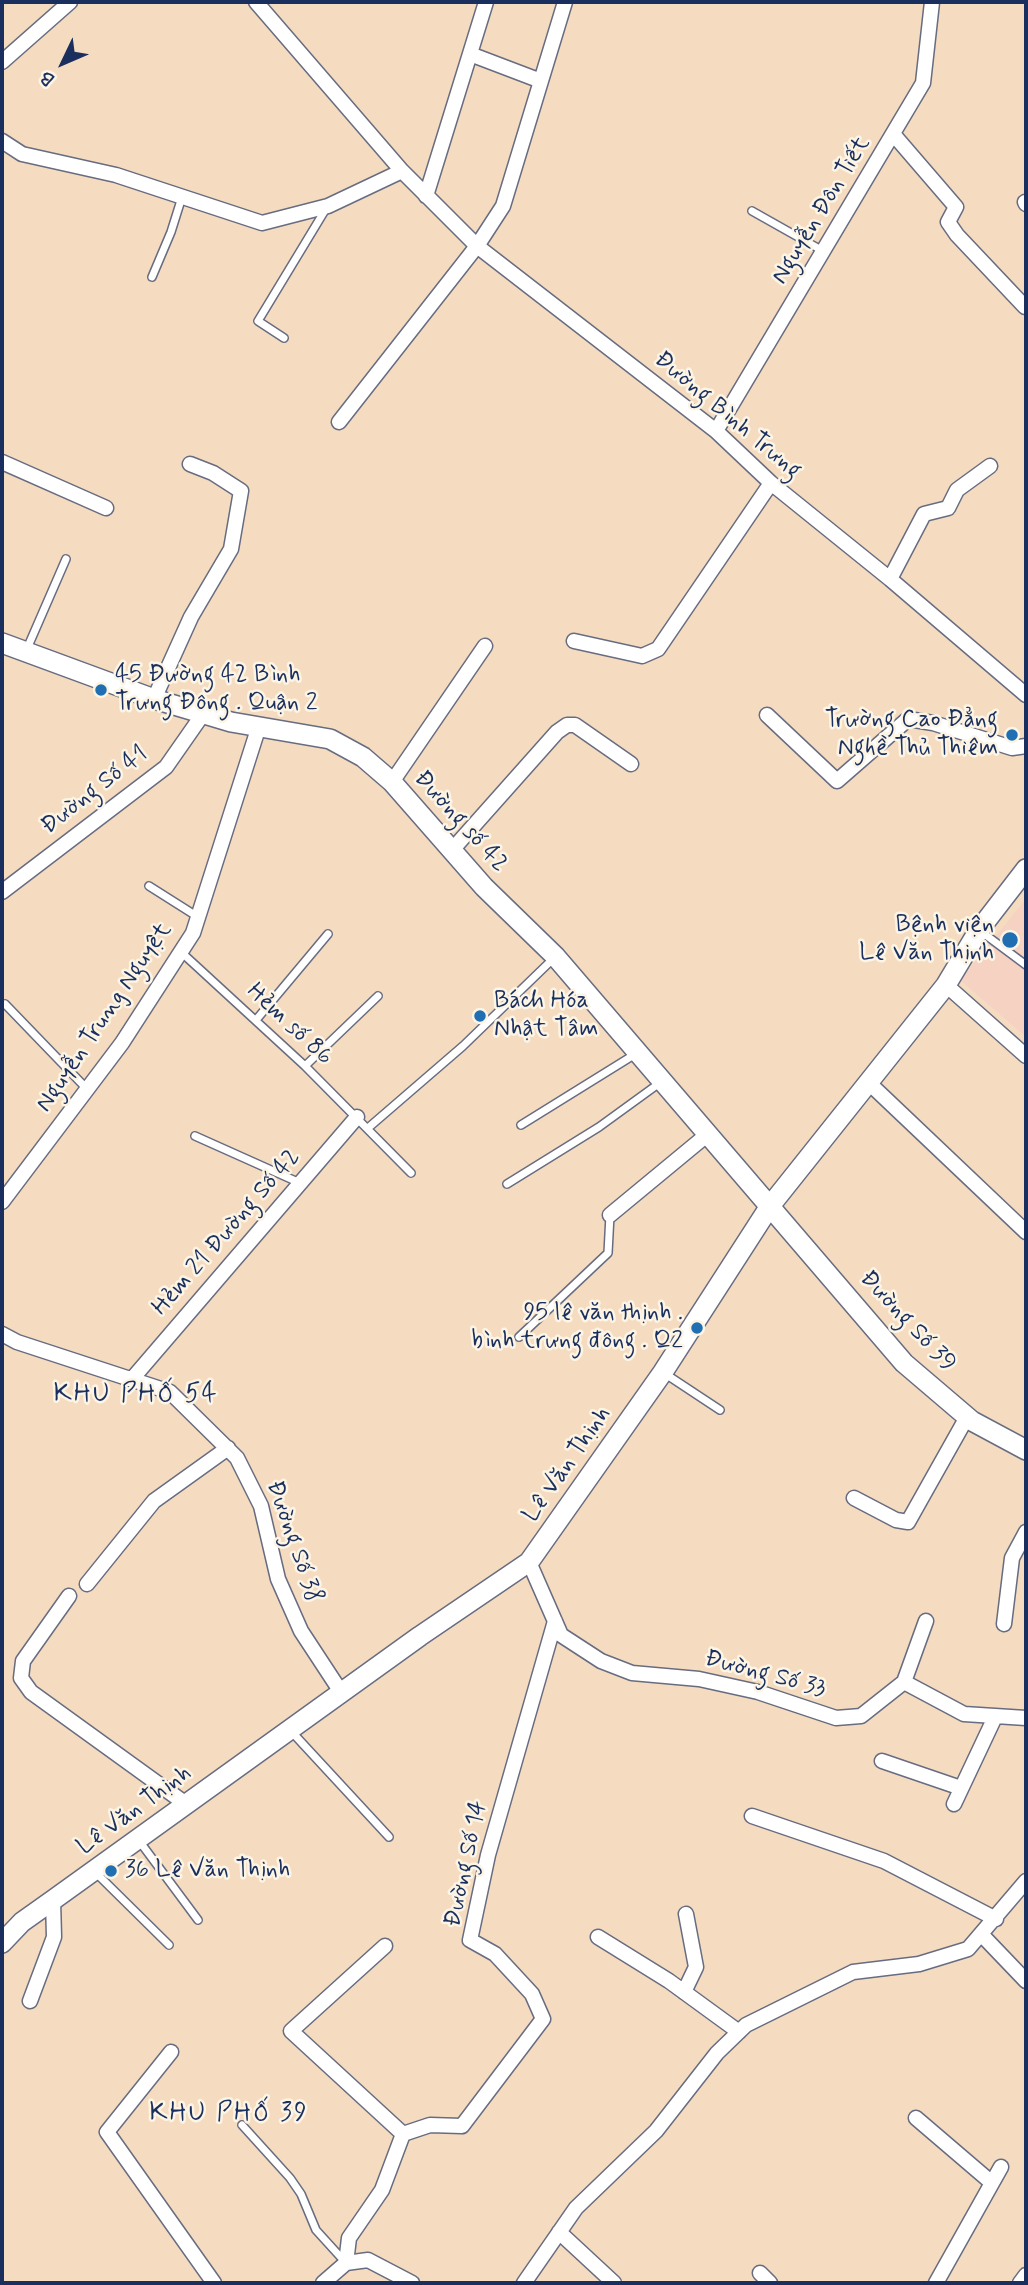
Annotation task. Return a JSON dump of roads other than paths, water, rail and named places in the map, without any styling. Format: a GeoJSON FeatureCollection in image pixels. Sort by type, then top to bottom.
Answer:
{"type":"FeatureCollection","features":[{"type":"Feature","properties":{"kind":"street"},"geometry":{"type":"LineString","coordinates":[[2,62],[70,2]]}},
{"type":"Feature","properties":{"kind":"street","name":"Đường Bình Trưng"},"geometry":{"type":"LineString","coordinates":[[256,2],[402,171],[477,246],[716,431],[771,483],[890,579],[1026,695]]}},
{"type":"Feature","properties":{"kind":"street"},"geometry":{"type":"LineString","coordinates":[[426,196],[486,2]]}},
{"type":"Feature","properties":{"kind":"street"},"geometry":{"type":"LineString","coordinates":[[339,422],[477,246],[503,206],[565,2]]}},
{"type":"Feature","properties":{"kind":"street","name":"Nguyễn Đôn Tiết"},"geometry":{"type":"LineString","coordinates":[[716,431],[923,83],[932,2]]}},
{"type":"Feature","properties":{"kind":"street"},"geometry":{"type":"LineString","coordinates":[[470,54],[541,81]]}},
{"type":"Feature","properties":{"kind":"street"},"geometry":{"type":"LineString","coordinates":[[894,135],[956,208],[948,222],[957,235],[1025,307]]}},
{"type":"Feature","properties":{"kind":"street"},"geometry":{"type":"LineString","coordinates":[[2,141],[22,154],[116,175],[262,223],[328,206],[402,171]]}},
{"type":"Feature","properties":{"kind":"street"},"geometry":{"type":"LineString","coordinates":[[2,462],[106,508]]}},
{"type":"Feature","properties":{"kind":"street"},"geometry":{"type":"LineString","coordinates":[[154,699],[191,617],[231,549],[239,503],[240,491],[213,473],[190,464]]}},
{"type":"Feature","properties":{"kind":"street"},"geometry":{"type":"LineString","coordinates":[[890,579],[924,514],[948,508],[957,490],[990,466]]}},
{"type":"Feature","properties":{"kind":"street"},"geometry":{"type":"LineString","coordinates":[[574,641],[642,656],[658,649],[771,483]]}},
{"type":"Feature","properties":{"kind":"street","name":"Đường số 42"},"geometry":{"type":"LineString","coordinates":[[2,643],[154,699],[203,714],[330,739],[363,757],[392,782],[484,887],[555,956],[770,1206]]}},
{"type":"Feature","properties":{"kind":"street"},"geometry":{"type":"LineString","coordinates":[[392,782],[485,646]]}},
{"type":"Feature","properties":{"kind":"street","name":"Đường Số 41"},"geometry":{"type":"LineString","coordinates":[[2,892],[166,766],[203,714]]}},
{"type":"Feature","properties":{"kind":"street"},"geometry":{"type":"LineString","coordinates":[[767,715],[837,781],[908,719],[933,723],[1012,748],[1026,746]]}},
{"type":"Feature","properties":{"kind":"street"},"geometry":{"type":"LineString","coordinates":[[452,850],[557,732],[567,725],[575,725],[631,764]]}},
{"type":"Feature","properties":{"kind":"street","name":"Nguyễn Trung Nguyệt"},"geometry":{"type":"LineString","coordinates":[[2,1202],[122,1043],[181,951],[198,917],[259,726]]}},
{"type":"Feature","properties":{"kind":"street","name":"Lê Văn Thịnh"},"geometry":{"type":"LineString","coordinates":[[2,1943],[52,1900],[341,1692],[529,1562],[663,1372],[770,1206],[946,985],[979,930],[1026,869]]}},
{"type":"Feature","properties":{"kind":"street"},"geometry":{"type":"LineString","coordinates":[[946,985],[1026,1056]]}},
{"type":"Feature","properties":{"kind":"street"},"geometry":{"type":"LineString","coordinates":[[869,1083],[1026,1232]]}},
{"type":"Feature","properties":{"kind":"street","name":"Hẻm 21 Đường Số 42"},"geometry":{"type":"LineString","coordinates":[[132,1379],[358,1117]]}},
{"type":"Feature","properties":{"kind":"street"},"geometry":{"type":"LineString","coordinates":[[610,1215],[708,1134]]}},
{"type":"Feature","properties":{"kind":"street","name":"Đường Số 39"},"geometry":{"type":"LineString","coordinates":[[770,1206],[904,1363],[967,1417],[1026,1450]]}},
{"type":"Feature","properties":{"kind":"street","name":"Đường Số 38"},"geometry":{"type":"LineString","coordinates":[[2,1334],[17,1342],[170,1392],[228,1448],[237,1458],[261,1506],[278,1580],[302,1631],[341,1692]]}},
{"type":"Feature","properties":{"kind":"street"},"geometry":{"type":"LineString","coordinates":[[854,1498],[896,1520],[908,1522],[967,1417]]}},
{"type":"Feature","properties":{"kind":"street"},"geometry":{"type":"LineString","coordinates":[[87,1584],[154,1501],[228,1448]]}},
{"type":"Feature","properties":{"kind":"street"},"geometry":{"type":"LineString","coordinates":[[1004,1624],[1012,1559],[1026,1532]]}},
{"type":"Feature","properties":{"kind":"street","name":"Đường Số 33"},"geometry":{"type":"LineString","coordinates":[[529,1562],[561,1635],[601,1661],[632,1673],[699,1679],[758,1692],[836,1718],[861,1716],[904,1682]]}},
{"type":"Feature","properties":{"kind":"street"},"geometry":{"type":"LineString","coordinates":[[69,1596],[23,1661],[21,1678],[31,1692],[186,1804]]}},
{"type":"Feature","properties":{"kind":"street","name":"Đường Số 14"},"geometry":{"type":"LineString","coordinates":[[403,2134],[430,2125],[462,2126],[543,2019],[532,1994],[495,1954],[470,1940],[488,1855],[555,1621]]}},
{"type":"Feature","properties":{"kind":"street"},"geometry":{"type":"LineString","coordinates":[[926,1621],[904,1682],[964,1714],[1026,1718]]}},
{"type":"Feature","properties":{"kind":"street"},"geometry":{"type":"LineString","coordinates":[[954,1804],[995,1717]]}},
{"type":"Feature","properties":{"kind":"street"},"geometry":{"type":"LineString","coordinates":[[882,1761],[961,1788]]}},
{"type":"Feature","properties":{"kind":"street"},"geometry":{"type":"LineString","coordinates":[[752,1816],[884,1861],[996,1919]]}},
{"type":"Feature","properties":{"kind":"street"},"geometry":{"type":"LineString","coordinates":[[524,2283],[576,2208],[656,2131],[717,2053],[739,2032],[787,2002],[853,1972],[919,1964],[968,1949],[1026,1881]]}},
{"type":"Feature","properties":{"kind":"street"},"geometry":{"type":"LineString","coordinates":[[30,2001],[54,1937],[52,1900]]}},
{"type":"Feature","properties":{"kind":"street"},"geometry":{"type":"LineString","coordinates":[[684,1992],[696,1967],[685,1914]]}},
{"type":"Feature","properties":{"kind":"street"},"geometry":{"type":"LineString","coordinates":[[981,1934],[1026,1982]]}},
{"type":"Feature","properties":{"kind":"street"},"geometry":{"type":"LineString","coordinates":[[598,1937],[684,1992],[739,2032]]}},
{"type":"Feature","properties":{"kind":"street"},"geometry":{"type":"LineString","coordinates":[[346,2263],[349,2238],[382,2190],[403,2134],[291,2031],[385,1946]]}},
{"type":"Feature","properties":{"kind":"street"},"geometry":{"type":"LineString","coordinates":[[171,2052],[107,2132],[214,2283]]}},
{"type":"Feature","properties":{"kind":"street"},"geometry":{"type":"LineString","coordinates":[[916,2118],[992,2183]]}},
{"type":"Feature","properties":{"kind":"street"},"geometry":{"type":"LineString","coordinates":[[936,2283],[1001,2167]]}},
{"type":"Feature","properties":{"kind":"street"},"geometry":{"type":"LineString","coordinates":[[559,2232],[614,2283]]}},
{"type":"Feature","properties":{"kind":"street"},"geometry":{"type":"LineString","coordinates":[[323,2283],[346,2263],[368,2260],[412,2283]]}},
{"type":"Feature","properties":{"kind":"street"},"geometry":{"type":"LineString","coordinates":[[1020,2283],[1026,2275]]}},
{"type":"Feature","properties":{"kind":"lane"},"geometry":{"type":"LineString","coordinates":[[152,277],[182,197]]}},
{"type":"Feature","properties":{"kind":"lane"},"geometry":{"type":"LineString","coordinates":[[285,338],[258,321],[328,206]]}},
{"type":"Feature","properties":{"kind":"lane"},"geometry":{"type":"LineString","coordinates":[[752,211],[824,252]]}},
{"type":"Feature","properties":{"kind":"lane"},"geometry":{"type":"LineString","coordinates":[[26,652],[66,559]]}},
{"type":"Feature","properties":{"kind":"lane"},"geometry":{"type":"LineString","coordinates":[[149,886],[198,917]]}},
{"type":"Feature","properties":{"kind":"lane"},"geometry":{"type":"LineString","coordinates":[[979,930],[1026,965]]}},
{"type":"Feature","properties":{"kind":"lane"},"geometry":{"type":"LineString","coordinates":[[256,1020],[328,934]]}},
{"type":"Feature","properties":{"kind":"lane","name":"Hẻm số 86"},"geometry":{"type":"LineString","coordinates":[[181,951],[358,1117],[411,1173]]}},
{"type":"Feature","properties":{"kind":"lane"},"geometry":{"type":"LineString","coordinates":[[368,1128],[463,1046],[555,956]]}},
{"type":"Feature","properties":{"kind":"lane"},"geometry":{"type":"LineString","coordinates":[[305,1066],[378,996]]}},
{"type":"Feature","properties":{"kind":"lane"},"geometry":{"type":"LineString","coordinates":[[5,1004],[87,1089]]}},
{"type":"Feature","properties":{"kind":"lane"},"geometry":{"type":"LineString","coordinates":[[521,1125],[637,1053]]}},
{"type":"Feature","properties":{"kind":"lane"},"geometry":{"type":"LineString","coordinates":[[507,1184],[599,1127],[661,1082]]}},
{"type":"Feature","properties":{"kind":"lane"},"geometry":{"type":"LineString","coordinates":[[195,1136],[300,1183]]}},
{"type":"Feature","properties":{"kind":"lane"},"geometry":{"type":"LineString","coordinates":[[519,1337],[608,1253],[610,1215]]}},
{"type":"Feature","properties":{"kind":"lane"},"geometry":{"type":"LineString","coordinates":[[663,1372],[720,1410]]}},
{"type":"Feature","properties":{"kind":"lane"},"geometry":{"type":"LineString","coordinates":[[289,1730],[388,1838]]}},
{"type":"Feature","properties":{"kind":"lane"},"geometry":{"type":"LineString","coordinates":[[138,1839],[198,1920]]}},
{"type":"Feature","properties":{"kind":"lane"},"geometry":{"type":"LineString","coordinates":[[94,1871],[169,1945]]}},
{"type":"Feature","properties":{"kind":"lane"},"geometry":{"type":"LineString","coordinates":[[242,2125],[290,2178],[301,2194],[316,2230],[346,2263]]}},
{"type":"Feature","properties":{"kind":"place","name":"45 Đường 42 Bình Trưng Đông . Quận 2"},"geometry":{"type":"Point","coordinates":[101,690]}},
{"type":"Feature","properties":{"kind":"place","name":"Trường Cao Đẳng Nghề Thủ Thiêm"},"geometry":{"type":"Point","coordinates":[1012,735]}},
{"type":"Feature","properties":{"kind":"place","name":"Bệnh viện Lê Văn Thịnh"},"geometry":{"type":"Point","coordinates":[1010,940]}},
{"type":"Feature","properties":{"kind":"place","name":"Bách Hóa Nhật Tâm"},"geometry":{"type":"Point","coordinates":[480,1016]}},
{"type":"Feature","properties":{"kind":"place","name":"95 lê văn thịnh . bình trưng đông . Q2"},"geometry":{"type":"Point","coordinates":[697,1328]}},
{"type":"Feature","properties":{"kind":"place","name":"36 Lê Văn Thịnh"},"geometry":{"type":"Point","coordinates":[111,1871]}},
{"type":"Feature","properties":{"kind":"district","name":"KHU PHỐ 54"},"geometry":{"type":"Point","coordinates":[136,1396]}},
{"type":"Feature","properties":{"kind":"district","name":"KHU PHỐ 39"},"geometry":{"type":"Point","coordinates":[229,2115]}}]}
